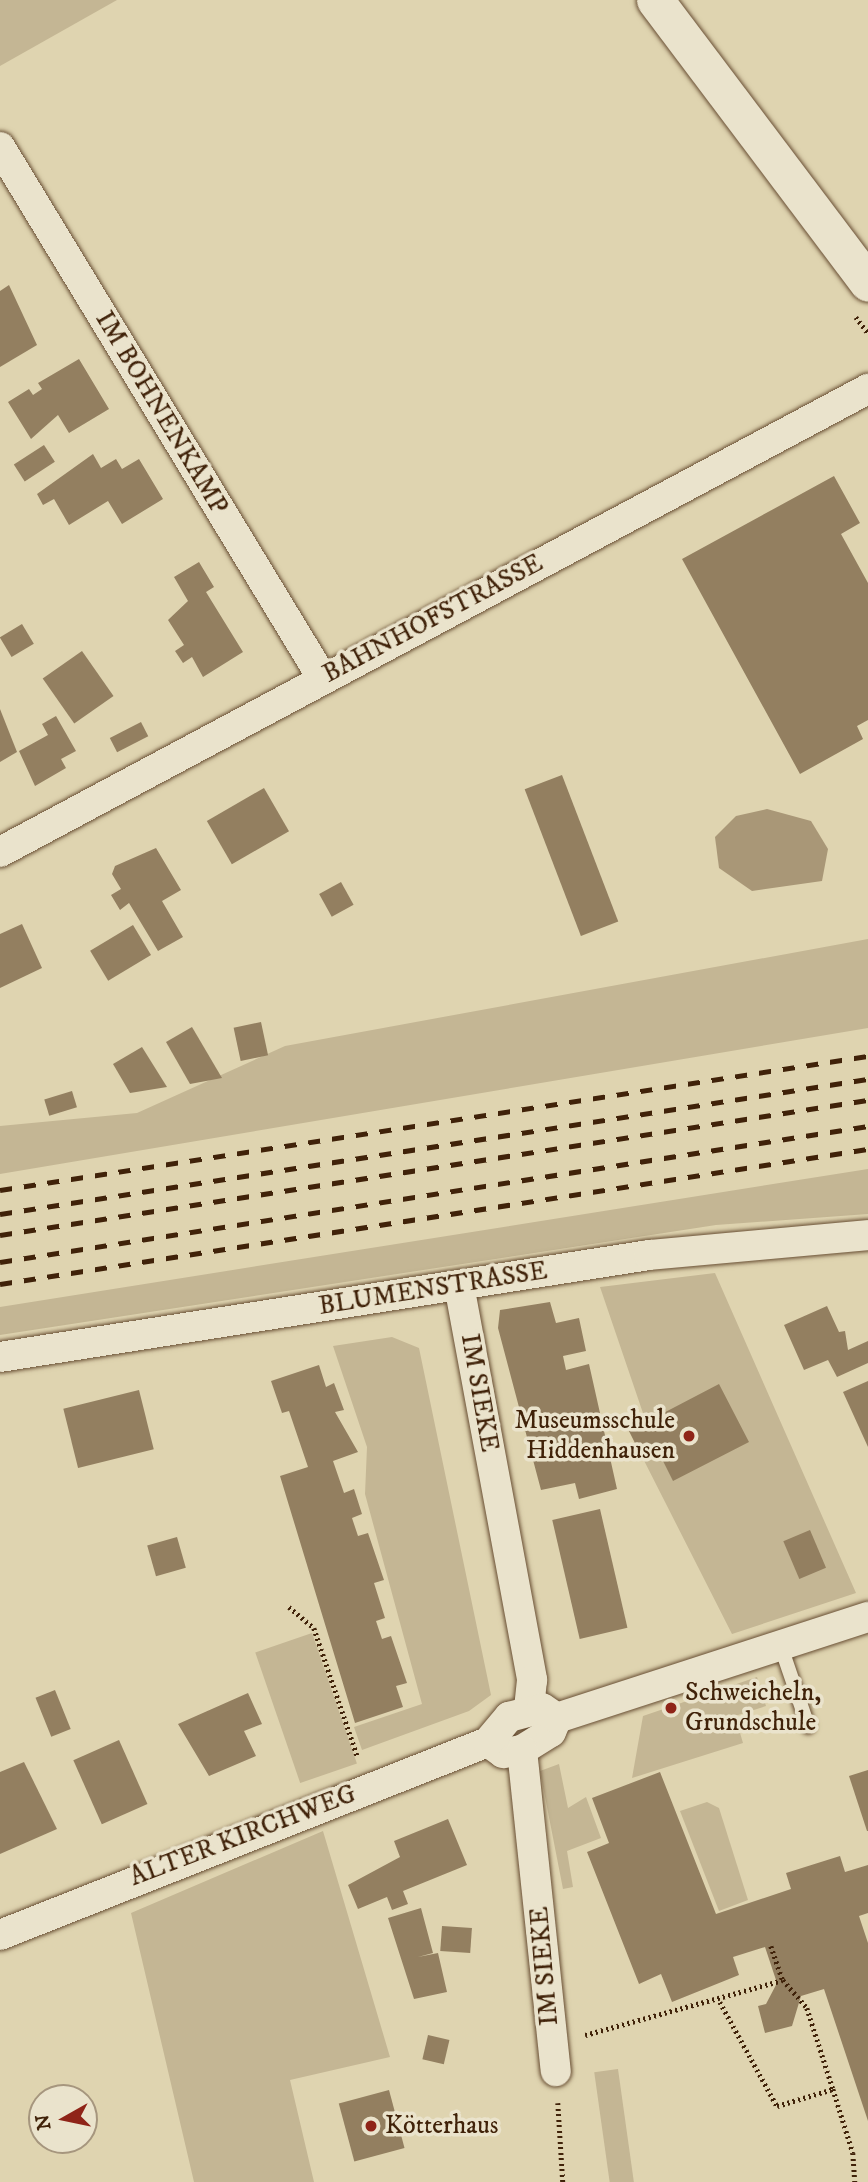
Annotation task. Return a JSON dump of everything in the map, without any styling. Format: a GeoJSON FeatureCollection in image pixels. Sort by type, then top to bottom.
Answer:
{"type":"FeatureCollection","features":[{"type":"Feature","properties":{"kind":"street"},"geometry":{"type":"LineString","coordinates":[[655,0],[868,283]]}},
{"type":"Feature","properties":{"kind":"street","name":"IM BOHNENKAMP"},"geometry":{"type":"LineString","coordinates":[[0,147],[323,679]]}},
{"type":"Feature","properties":{"kind":"street","name":"BAHNHOFSTRASSE"},"geometry":{"type":"LineString","coordinates":[[0,852],[868,390]]}},
{"type":"Feature","properties":{"kind":"street","name":"BLUMENSTRASSE"},"geometry":{"type":"LineString","coordinates":[[0,1357],[649,1255],[868,1235]]}},
{"type":"Feature","properties":{"kind":"street","name":"IM SIEKE"},"geometry":{"type":"LineString","coordinates":[[459,1285],[532,1680],[529,1709]]}},
{"type":"Feature","properties":{"kind":"street"},"geometry":{"type":"LineString","coordinates":[[488,1742],[503,1753],[522,1750],[551,1732],[558,1718],[868,1617]]}},
{"type":"Feature","properties":{"kind":"street"},"geometry":{"type":"LineString","coordinates":[[529,1709],[541,1708],[558,1718]]}},
{"type":"Feature","properties":{"kind":"street","name":"ALTER KIRCHWEG"},"geometry":{"type":"LineString","coordinates":[[0,1935],[368,1786],[488,1742],[494,1728],[529,1709]]}},
{"type":"Feature","properties":{"kind":"street","name":"IM SIEKE"},"geometry":{"type":"LineString","coordinates":[[522,1750],[556,2071]]}},
{"type":"Feature","properties":{"kind":"lane"},"geometry":{"type":"LineString","coordinates":[[780,1644],[808,1726]]}},
{"type":"Feature","properties":{"kind":"path"},"geometry":{"type":"LineString","coordinates":[[289,1606],[314,1628],[368,1786]]}},
{"type":"Feature","properties":{"kind":"path"},"geometry":{"type":"LineString","coordinates":[[771,1946],[783,1980],[807,2008],[853,2153],[855,2182]]}},
{"type":"Feature","properties":{"kind":"path"},"geometry":{"type":"LineString","coordinates":[[552,2040],[720,2003],[783,1980]]}},
{"type":"Feature","properties":{"kind":"path"},"geometry":{"type":"LineString","coordinates":[[720,2003],[777,2106],[833,2089]]}},
{"type":"Feature","properties":{"kind":"path"},"geometry":{"type":"LineString","coordinates":[[556,2071],[563,2182]]}},
{"type":"Feature","properties":{"kind":"shaded area"},"geometry":{"type":"Polygon","coordinates":[[[0,0],[117,0],[0,66],[0,0]]]}},
{"type":"Feature","properties":{"kind":"shaded area"},"geometry":{"type":"Polygon","coordinates":[[[767,809],[811,821],[828,849],[822,881],[752,891],[719,868],[715,837],[736,816],[767,809]]]}},
{"type":"Feature","properties":{"kind":"shaded area"},"geometry":{"type":"Polygon","coordinates":[[[868,939],[868,1028],[0,1174],[0,1126],[137,1113],[285,1046],[868,939]]]}},
{"type":"Feature","properties":{"kind":"shaded area"},"geometry":{"type":"Polygon","coordinates":[[[868,1169],[868,1214],[716,1225],[0,1335],[0,1307],[868,1169]]]}},
{"type":"Feature","properties":{"kind":"shaded area"},"geometry":{"type":"Polygon","coordinates":[[[715,1273],[856,1593],[732,1634],[628,1429],[645,1419],[600,1287],[715,1273]]]}},
{"type":"Feature","properties":{"kind":"shaded area"},"geometry":{"type":"Polygon","coordinates":[[[392,1337],[419,1348],[491,1695],[469,1711],[362,1750],[354,1727],[422,1704],[365,1494],[367,1447],[333,1346],[392,1337]]]}},
{"type":"Feature","properties":{"kind":"shaded area"},"geometry":{"type":"Polygon","coordinates":[[[312,1633],[357,1763],[300,1783],[255,1653],[312,1633]]]}},
{"type":"Feature","properties":{"kind":"shaded area"},"geometry":{"type":"Polygon","coordinates":[[[757,1677],[766,1706],[735,1716],[743,1743],[632,1778],[643,1716],[757,1677]]]}},
{"type":"Feature","properties":{"kind":"shaded area"},"geometry":{"type":"Polygon","coordinates":[[[559,1764],[568,1808],[586,1797],[601,1838],[567,1851],[573,1887],[563,1889],[540,1771],[559,1764]]]}},
{"type":"Feature","properties":{"kind":"shaded area"},"geometry":{"type":"Polygon","coordinates":[[[707,1802],[719,1808],[748,1900],[719,1911],[680,1811],[707,1802]]]}},
{"type":"Feature","properties":{"kind":"shaded area"},"geometry":{"type":"Polygon","coordinates":[[[323,1831],[390,2057],[290,2080],[314,2182],[194,2182],[131,1913],[323,1831]]]}},
{"type":"Feature","properties":{"kind":"shaded area"},"geometry":{"type":"Polygon","coordinates":[[[618,2069],[634,2182],[610,2182],[594,2072],[618,2069]]]}},
{"type":"Feature","properties":{"kind":"building"},"geometry":{"type":"Polygon","coordinates":[[[9,285],[37,345],[0,367],[0,291],[9,285]]]}},
{"type":"Feature","properties":{"kind":"building"},"geometry":{"type":"Polygon","coordinates":[[[79,359],[109,409],[69,433],[58,415],[31,439],[8,402],[29,389],[33,395],[42,389],[38,383],[79,359]]]}},
{"type":"Feature","properties":{"kind":"building"},"geometry":{"type":"Polygon","coordinates":[[[44,445],[55,462],[25,481],[14,465],[44,445]]]}},
{"type":"Feature","properties":{"kind":"building"},"geometry":{"type":"Polygon","coordinates":[[[93,454],[101,468],[116,459],[122,469],[139,459],[163,499],[122,524],[108,501],[69,525],[54,499],[43,505],[37,494],[93,454]]]}},
{"type":"Feature","properties":{"kind":"building"},"geometry":{"type":"Polygon","coordinates":[[[834,476],[860,523],[841,534],[868,583],[868,720],[857,726],[863,739],[800,774],[682,559],[834,476]]]}},
{"type":"Feature","properties":{"kind":"building"},"geometry":{"type":"Polygon","coordinates":[[[199,562],[214,587],[206,592],[243,652],[203,677],[192,657],[183,663],[175,651],[184,645],[168,620],[188,601],[174,577],[199,562]]]}},
{"type":"Feature","properties":{"kind":"building"},"geometry":{"type":"Polygon","coordinates":[[[22,624],[34,644],[12,657],[0,637],[22,624]]]}},
{"type":"Feature","properties":{"kind":"building"},"geometry":{"type":"Polygon","coordinates":[[[82,651],[114,696],[74,724],[43,679],[82,651]]]}},
{"type":"Feature","properties":{"kind":"building"},"geometry":{"type":"Polygon","coordinates":[[[0,709],[17,752],[0,762],[0,709]]]}},
{"type":"Feature","properties":{"kind":"building"},"geometry":{"type":"Polygon","coordinates":[[[56,716],[76,751],[61,759],[66,768],[35,786],[19,751],[48,735],[42,724],[56,716]]]}},
{"type":"Feature","properties":{"kind":"building"},"geometry":{"type":"Polygon","coordinates":[[[141,722],[148,736],[117,752],[110,738],[141,722]]]}},
{"type":"Feature","properties":{"kind":"building"},"geometry":{"type":"Polygon","coordinates":[[[562,775],[618,922],[581,936],[525,789],[562,775]]]}},
{"type":"Feature","properties":{"kind":"building"},"geometry":{"type":"Polygon","coordinates":[[[264,788],[289,831],[232,864],[207,821],[264,788]]]}},
{"type":"Feature","properties":{"kind":"building"},"geometry":{"type":"Polygon","coordinates":[[[156,848],[181,890],[162,901],[183,937],[158,951],[129,903],[120,910],[111,895],[121,889],[112,874],[115,866],[156,848]]]}},
{"type":"Feature","properties":{"kind":"building"},"geometry":{"type":"Polygon","coordinates":[[[341,882],[354,905],[332,917],[319,894],[341,882]]]}},
{"type":"Feature","properties":{"kind":"building"},"geometry":{"type":"Polygon","coordinates":[[[22,924],[42,968],[0,988],[0,934],[22,924]]]}},
{"type":"Feature","properties":{"kind":"building"},"geometry":{"type":"Polygon","coordinates":[[[133,925],[151,955],[108,981],[90,951],[133,925]]]}},
{"type":"Feature","properties":{"kind":"building"},"geometry":{"type":"Polygon","coordinates":[[[261,1022],[268,1055],[241,1061],[234,1028],[261,1022]]]}},
{"type":"Feature","properties":{"kind":"building"},"geometry":{"type":"Polygon","coordinates":[[[192,1027],[222,1078],[190,1084],[166,1042],[192,1027]]]}},
{"type":"Feature","properties":{"kind":"building"},"geometry":{"type":"Polygon","coordinates":[[[142,1047],[167,1087],[130,1093],[113,1064],[142,1047]]]}},
{"type":"Feature","properties":{"kind":"building"},"geometry":{"type":"Polygon","coordinates":[[[72,1091],[77,1107],[49,1116],[44,1099],[72,1091]]]}},
{"type":"Feature","properties":{"kind":"building"},"geometry":{"type":"Polygon","coordinates":[[[550,1302],[556,1323],[579,1318],[586,1351],[563,1356],[566,1370],[589,1364],[617,1489],[579,1499],[575,1483],[541,1490],[498,1328],[500,1310],[550,1302]]]}},
{"type":"Feature","properties":{"kind":"building"},"geometry":{"type":"Polygon","coordinates":[[[827,1306],[839,1332],[845,1331],[848,1350],[868,1341],[868,1363],[837,1377],[828,1360],[804,1370],[784,1325],[827,1306]]]}},
{"type":"Feature","properties":{"kind":"building"},"geometry":{"type":"Polygon","coordinates":[[[319,1365],[326,1387],[334,1383],[344,1410],[335,1412],[358,1452],[333,1461],[344,1493],[354,1489],[362,1514],[352,1518],[358,1536],[368,1533],[384,1580],[374,1583],[385,1618],[376,1621],[382,1639],[391,1636],[407,1683],[396,1686],[403,1707],[355,1723],[280,1476],[308,1467],[289,1411],[282,1413],[271,1381],[319,1365]]]}},
{"type":"Feature","properties":{"kind":"building"},"geometry":{"type":"Polygon","coordinates":[[[868,1381],[868,1447],[843,1392],[868,1381]]]}},
{"type":"Feature","properties":{"kind":"building","name":"Museumsschule Hiddenhausen"},"geometry":{"type":"Polygon","coordinates":[[[719,1384],[749,1442],[673,1481],[659,1453],[644,1461],[629,1431],[719,1384]]]}},
{"type":"Feature","properties":{"kind":"building"},"geometry":{"type":"Polygon","coordinates":[[[139,1390],[154,1449],[78,1468],[63,1409],[139,1390]]]}},
{"type":"Feature","properties":{"kind":"building"},"geometry":{"type":"Polygon","coordinates":[[[600,1509],[627,1628],[580,1639],[552,1520],[600,1509]]]}},
{"type":"Feature","properties":{"kind":"building"},"geometry":{"type":"Polygon","coordinates":[[[810,1530],[826,1568],[799,1579],[783,1541],[810,1530]]]}},
{"type":"Feature","properties":{"kind":"building"},"geometry":{"type":"Polygon","coordinates":[[[177,1537],[186,1568],[156,1576],[147,1546],[177,1537]]]}},
{"type":"Feature","properties":{"kind":"building"},"geometry":{"type":"Polygon","coordinates":[[[55,1690],[71,1729],[51,1737],[36,1698],[55,1690]]]}},
{"type":"Feature","properties":{"kind":"building"},"geometry":{"type":"Polygon","coordinates":[[[248,1693],[262,1724],[244,1731],[256,1756],[209,1776],[178,1724],[248,1693]]]}},
{"type":"Feature","properties":{"kind":"building"},"geometry":{"type":"Polygon","coordinates":[[[119,1740],[147,1804],[102,1824],[73,1760],[119,1740]]]}},
{"type":"Feature","properties":{"kind":"building"},"geometry":{"type":"Polygon","coordinates":[[[24,1762],[57,1829],[0,1854],[0,1772],[24,1762]]]}},
{"type":"Feature","properties":{"kind":"building"},"geometry":{"type":"Polygon","coordinates":[[[868,1770],[868,1831],[867,1831],[849,1776],[868,1770]]]}},
{"type":"Feature","properties":{"kind":"building"},"geometry":{"type":"Polygon","coordinates":[[[660,1772],[716,1914],[791,1889],[786,1873],[840,1856],[845,1872],[868,1865],[868,1913],[859,1916],[868,1943],[868,2121],[824,1989],[801,1996],[792,2026],[765,2033],[758,2006],[766,2004],[777,1983],[765,1947],[733,1957],[739,1975],[672,2002],[661,1974],[639,1984],[587,1852],[609,1843],[592,1798],[660,1772]]]}},
{"type":"Feature","properties":{"kind":"building"},"geometry":{"type":"Polygon","coordinates":[[[448,1819],[467,1865],[403,1891],[408,1904],[392,1910],[387,1897],[358,1909],[348,1885],[400,1857],[394,1841],[448,1819]]]}},
{"type":"Feature","properties":{"kind":"building"},"geometry":{"type":"Polygon","coordinates":[[[421,1908],[433,1953],[418,1957],[438,1953],[447,1992],[414,1999],[388,1918],[421,1908]]]}},
{"type":"Feature","properties":{"kind":"building"},"geometry":{"type":"Polygon","coordinates":[[[442,1926],[472,1928],[470,1953],[440,1951],[442,1926]]]}},
{"type":"Feature","properties":{"kind":"building"},"geometry":{"type":"Polygon","coordinates":[[[428,2035],[449,2040],[444,2064],[422,2059],[428,2035]]]}},
{"type":"Feature","properties":{"kind":"building","name":"Kötterhaus"},"geometry":{"type":"Polygon","coordinates":[[[389,2090],[405,2148],[354,2161],[339,2103],[389,2090]]]}},
{"type":"Feature","properties":{"kind":"railway"},"geometry":{"type":"LineString","coordinates":[[0,1190],[868,1056]]}},
{"type":"Feature","properties":{"kind":"railway"},"geometry":{"type":"LineString","coordinates":[[0,1214],[868,1079]]}},
{"type":"Feature","properties":{"kind":"railway"},"geometry":{"type":"LineString","coordinates":[[0,1235],[868,1100]]}},
{"type":"Feature","properties":{"kind":"railway"},"geometry":{"type":"LineString","coordinates":[[0,1262],[868,1126]]}},
{"type":"Feature","properties":{"kind":"railway"},"geometry":{"type":"LineString","coordinates":[[0,1284],[868,1149]]}},
{"type":"Feature","properties":{"kind":"place","name":"Museumsschule Hiddenhausen"},"geometry":{"type":"Point","coordinates":[689,1436]}},
{"type":"Feature","properties":{"kind":"place","name":"Schweicheln, Grundschule"},"geometry":{"type":"Point","coordinates":[671,1708]}},
{"type":"Feature","properties":{"kind":"place","name":"Kötterhaus"},"geometry":{"type":"Point","coordinates":[371,2126]}}]}
